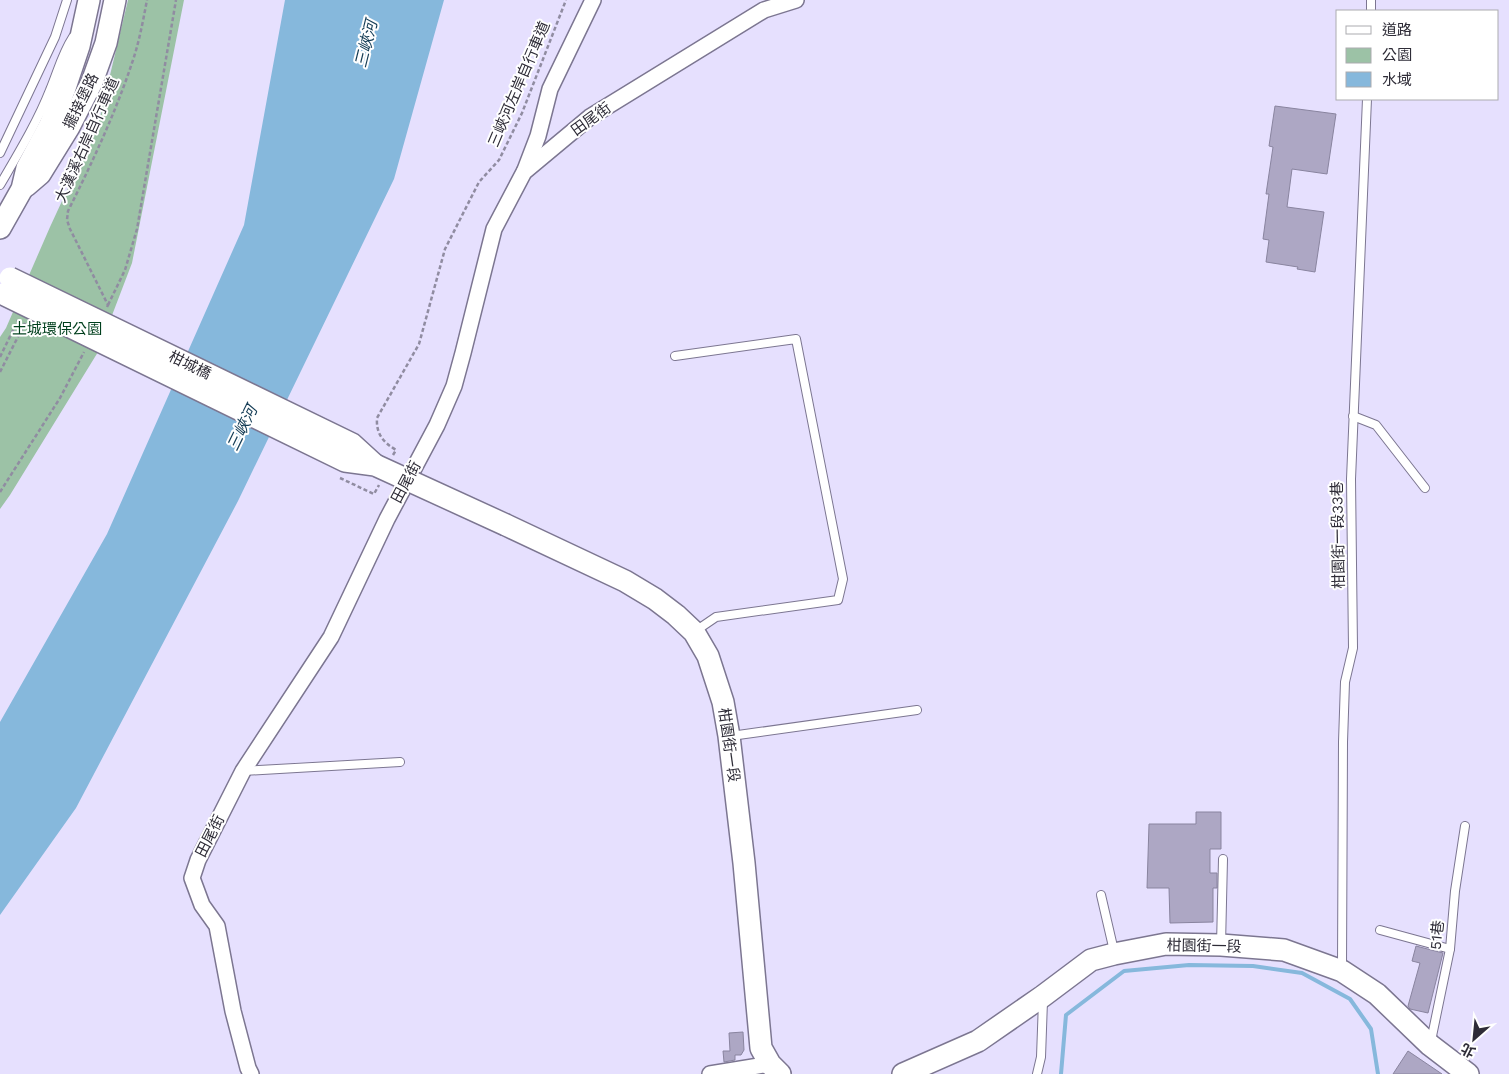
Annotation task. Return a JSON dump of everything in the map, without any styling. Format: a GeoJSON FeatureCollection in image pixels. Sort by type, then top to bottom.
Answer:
{"type":"FeatureCollection","features":[{"type":"Feature","properties":{"kind":"street","name":"擺接堡路"},"geometry":{"type":"LineString","coordinates":[[22,189],[40,174],[69,127],[92,82],[106,43],[115,0]]}},
{"type":"Feature","properties":{"kind":"street"},"geometry":{"type":"LineString","coordinates":[[524,172],[538,136],[550,90],[593,0]]}},
{"type":"Feature","properties":{"kind":"street","name":"田尾街"},"geometry":{"type":"LineString","coordinates":[[251,1074],[233,1011],[217,926],[202,905],[192,878],[198,860],[244,771],[331,636],[387,519],[437,425],[454,386],[494,229],[524,172],[590,118],[764,10],[796,0]]}},
{"type":"Feature","properties":{"kind":"street","name":"擺接堡路"},"geometry":{"type":"LineString","coordinates":[[0,228],[22,189],[27,168],[50,125],[65,88],[79,46],[87,10]]}},
{"type":"Feature","properties":{"kind":"street","name":"柑城橋"},"geometry":{"type":"LineString","coordinates":[[3,285],[345,461],[382,470],[506,525]]}},
{"type":"Feature","properties":{"kind":"street","name":"柑園街一段"},"geometry":{"type":"LineString","coordinates":[[506,525],[625,581],[676,615],[694,632],[708,656],[723,702],[729,736],[744,863],[761,1048],[773,1071]]}},
{"type":"Feature","properties":{"kind":"street","name":"柑園街一段"},"geometry":{"type":"LineString","coordinates":[[903,1074],[978,1041],[1091,960],[1166,944],[1220,945],[1284,950],[1342,971],[1376,994],[1430,1045],[1468,1074]]}},
{"type":"Feature","properties":{"kind":"street"},"geometry":{"type":"LineString","coordinates":[[710,1074],[773,1071]]}},
{"type":"Feature","properties":{"kind":"lane"},"geometry":{"type":"LineString","coordinates":[[0,153],[55,37],[67,0]]}},
{"type":"Feature","properties":{"kind":"lane"},"geometry":{"type":"LineString","coordinates":[[0,184],[25,142],[50,90],[64,50],[87,10]]}},
{"type":"Feature","properties":{"kind":"lane","name":"柑園街一段33巷"},"geometry":{"type":"LineString","coordinates":[[1342,971],[1343,742],[1345,682],[1353,648],[1351,479],[1367,100]]}},
{"type":"Feature","properties":{"kind":"lane"},"geometry":{"type":"LineString","coordinates":[[675,356],[796,339],[843,579],[838,600],[716,617],[694,632]]}},
{"type":"Feature","properties":{"kind":"lane"},"geometry":{"type":"LineString","coordinates":[[1353,416],[1376,425],[1425,488]]}},
{"type":"Feature","properties":{"kind":"lane"},"geometry":{"type":"LineString","coordinates":[[729,736],[917,710]]}},
{"type":"Feature","properties":{"kind":"lane"},"geometry":{"type":"LineString","coordinates":[[244,771],[400,762]]}},
{"type":"Feature","properties":{"kind":"lane","name":"51巷"},"geometry":{"type":"LineString","coordinates":[[1430,1045],[1450,949],[1454,891],[1465,826]]}},
{"type":"Feature","properties":{"kind":"lane"},"geometry":{"type":"LineString","coordinates":[[1220,945],[1223,859]]}},
{"type":"Feature","properties":{"kind":"lane"},"geometry":{"type":"LineString","coordinates":[[1101,895],[1114,954]]}},
{"type":"Feature","properties":{"kind":"lane"},"geometry":{"type":"LineString","coordinates":[[1380,930],[1450,949]]}},
{"type":"Feature","properties":{"kind":"lane"},"geometry":{"type":"LineString","coordinates":[[1037,1074],[1041,1057],[1043,996]]}},
{"type":"Feature","properties":{"kind":"path","name":"大漢溪右岸自行車道"},"geometry":{"type":"LineString","coordinates":[[108,305],[70,229],[67,220],[68,211],[95,157],[123,88],[139,39],[147,0]]}},
{"type":"Feature","properties":{"kind":"path"},"geometry":{"type":"LineString","coordinates":[[104,313],[126,270],[137,229],[176,0]]}},
{"type":"Feature","properties":{"kind":"path","name":"三峽河左岸自行車道"},"geometry":{"type":"LineString","coordinates":[[382,470],[396,450],[384,442],[376,428],[377,418],[419,344],[445,249],[478,182],[499,160],[522,113],[566,0]]}},
{"type":"Feature","properties":{"kind":"path"},"geometry":{"type":"LineString","coordinates":[[0,357],[20,317]]}},
{"type":"Feature","properties":{"kind":"path"},"geometry":{"type":"LineString","coordinates":[[0,372],[25,323]]}},
{"type":"Feature","properties":{"kind":"path"},"geometry":{"type":"LineString","coordinates":[[0,492],[60,398],[87,347]]}},
{"type":"Feature","properties":{"kind":"path"},"geometry":{"type":"LineString","coordinates":[[374,494],[382,470]]}},
{"type":"Feature","properties":{"kind":"green space","name":"土城環保公園"},"geometry":{"type":"Polygon","coordinates":[[[128,0],[184,0],[132,263],[98,352],[0,509],[0,337],[6,328],[99,121],[128,0]]]}},
{"type":"Feature","properties":{"kind":"water","name":"三峽河"},"geometry":{"type":"Polygon","coordinates":[[[285,0],[444,0],[394,179],[238,501],[76,808],[0,915],[0,722],[107,534],[244,225],[285,0]]]}},
{"type":"Feature","properties":{"kind":"building"},"geometry":{"type":"Polygon","coordinates":[[[1275,106],[1336,114],[1327,174],[1292,169],[1287,207],[1324,212],[1315,272],[1266,262],[1269,240],[1263,239],[1269,194],[1266,194],[1273,147],[1269,146],[1275,106]]]}},
{"type":"Feature","properties":{"kind":"building"},"geometry":{"type":"Polygon","coordinates":[[[1196,812],[1221,812],[1221,849],[1210,849],[1210,873],[1217,873],[1217,888],[1213,888],[1213,922],[1170,923],[1169,888],[1147,888],[1149,824],[1196,824],[1196,812]]]}},
{"type":"Feature","properties":{"kind":"building"},"geometry":{"type":"Polygon","coordinates":[[[1416,946],[1443,953],[1428,1013],[1410,1009],[1408,1006],[1420,963],[1412,961],[1416,946]]]}},
{"type":"Feature","properties":{"kind":"building"},"geometry":{"type":"Polygon","coordinates":[[[743,1032],[744,1050],[741,1055],[735,1055],[735,1060],[724,1062],[723,1051],[730,1051],[729,1033],[743,1032]]]}},
{"type":"Feature","properties":{"kind":"building"},"geometry":{"type":"Polygon","coordinates":[[[1408,1051],[1442,1074],[1393,1074],[1408,1051]]]}},
{"type":"Feature","properties":{"kind":"waterway"},"geometry":{"type":"LineString","coordinates":[[1061,1074],[1066,1015],[1124,971],[1189,965],[1253,966],[1302,973],[1350,999],[1371,1029],[1378,1074]]}}]}
